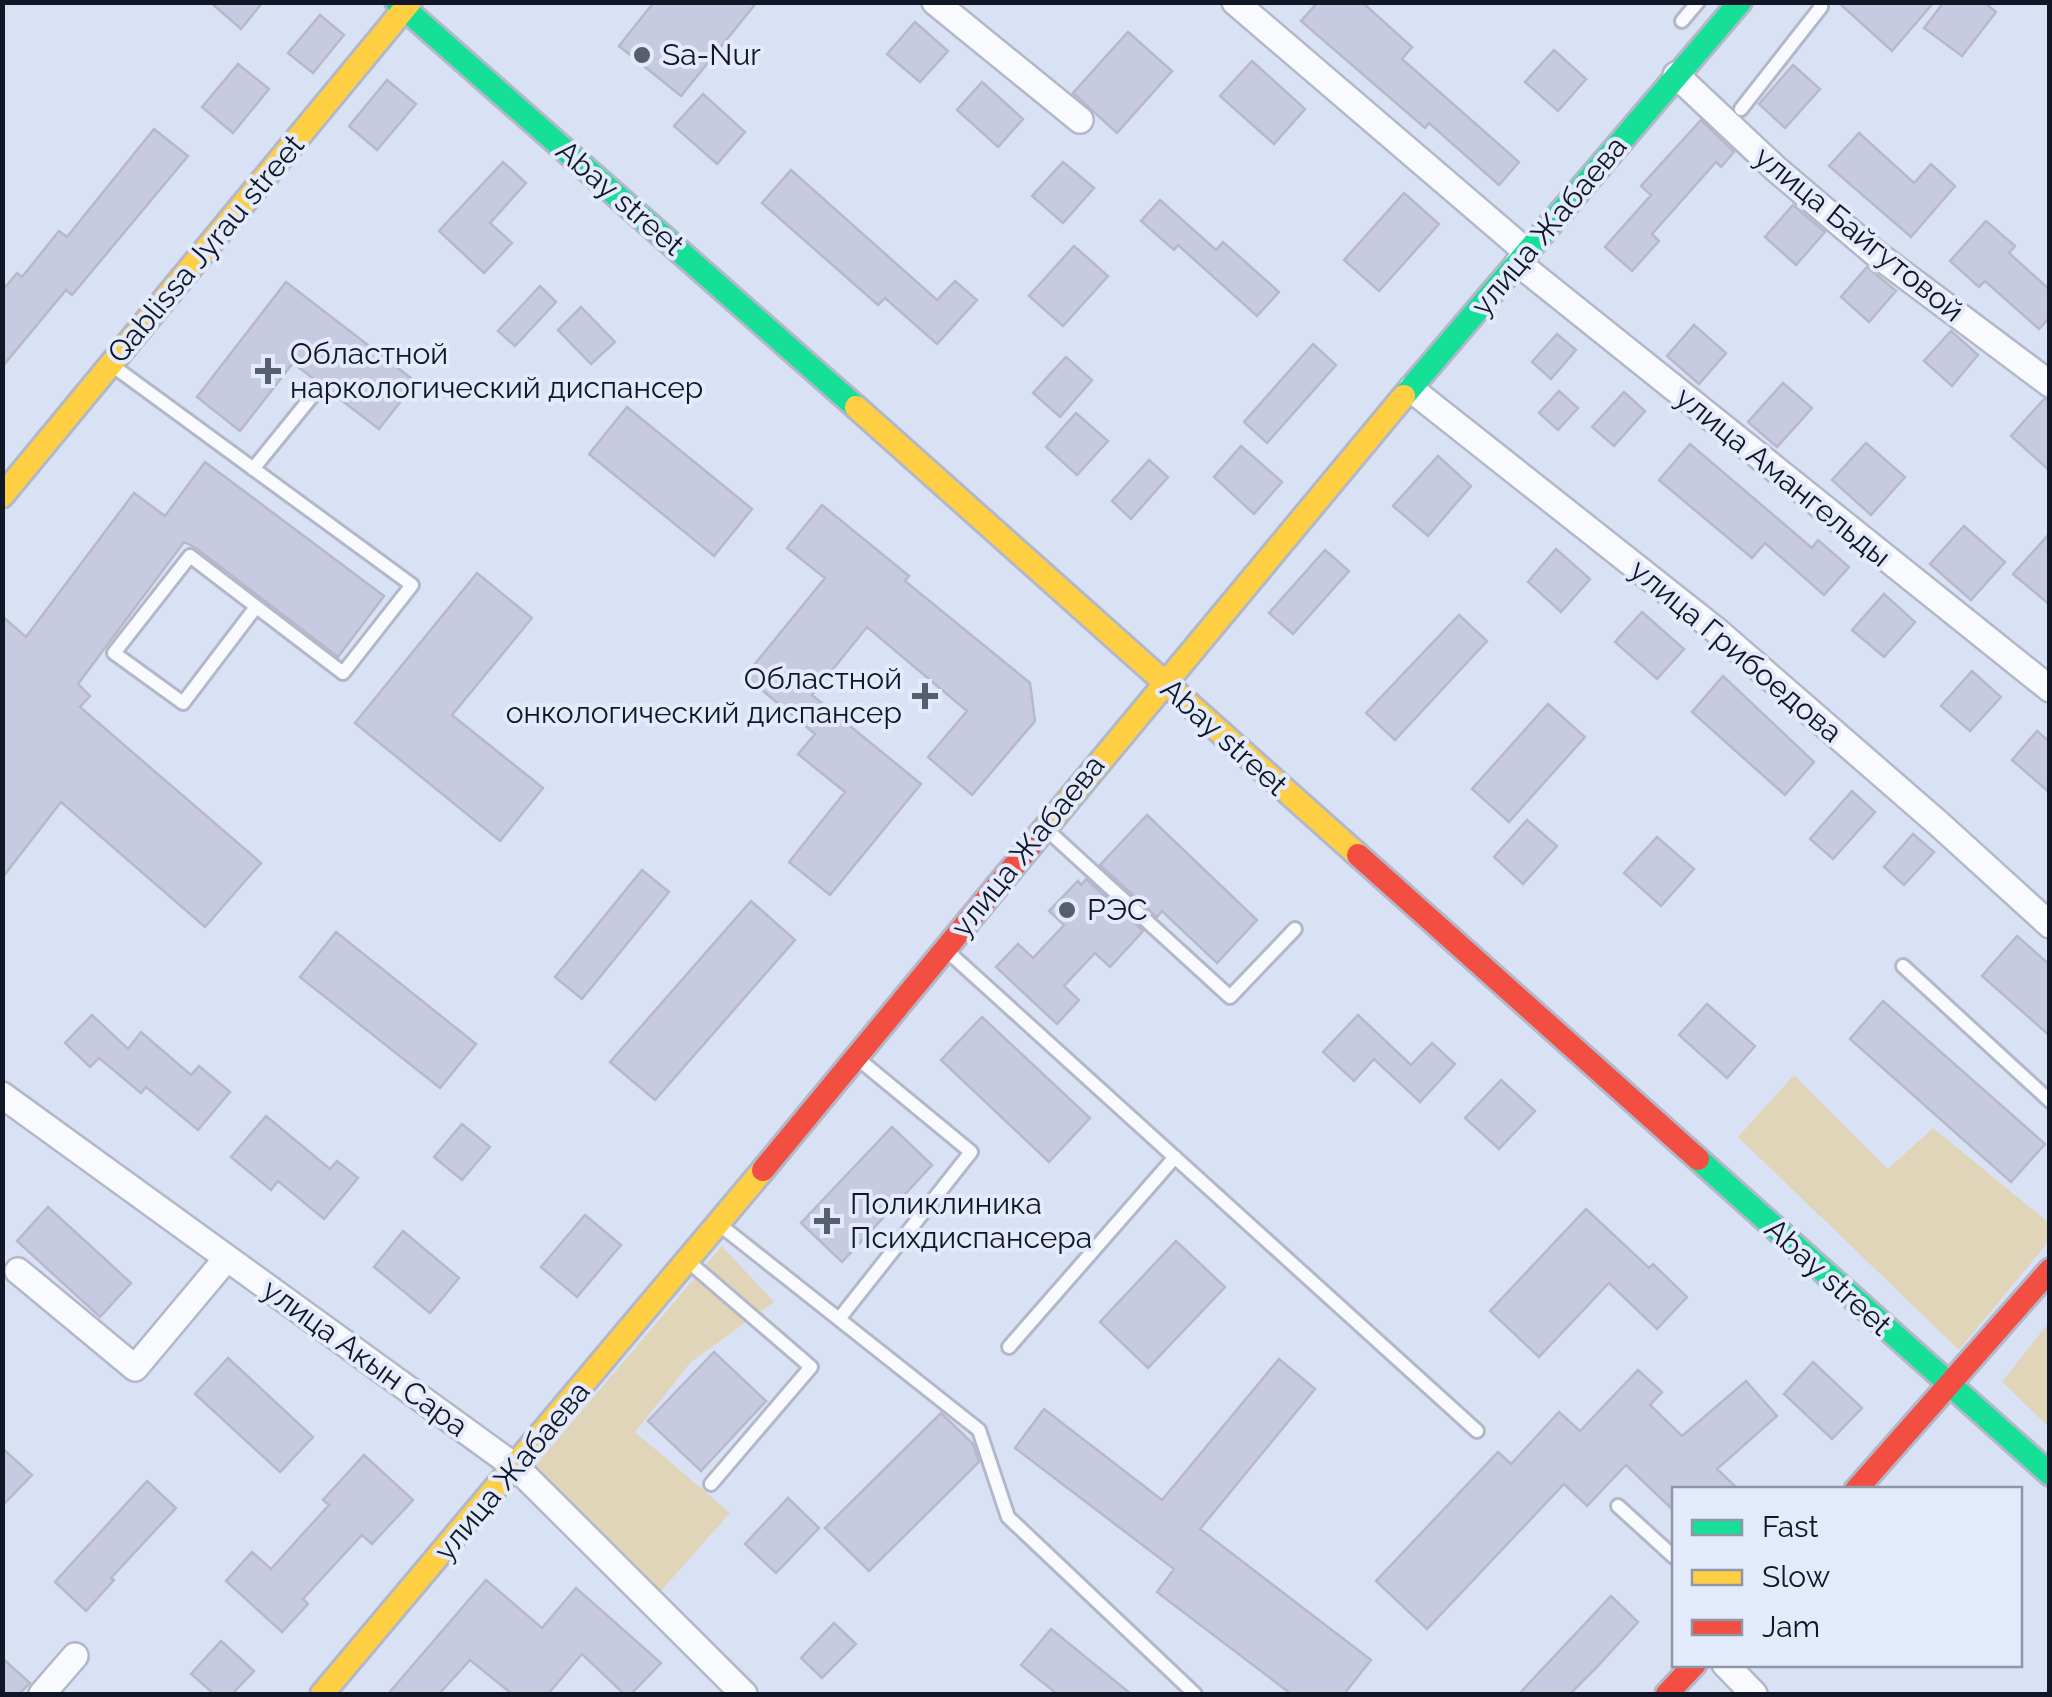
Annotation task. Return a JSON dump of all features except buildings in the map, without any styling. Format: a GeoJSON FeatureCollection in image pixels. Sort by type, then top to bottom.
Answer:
{"type":"FeatureCollection","features":[{"type":"Feature","properties":{"kind":"street"},"geometry":{"type":"LineString","coordinates":[[934,2],[1080,120]]}},
{"type":"Feature","properties":{"kind":"street","name":"улица Амангельды"},"geometry":{"type":"LineString","coordinates":[[1234,2],[1522,258],[2050,689]]}},
{"type":"Feature","properties":{"kind":"street","name":"улица Жабаева"},"geometry":{"type":"LineString","coordinates":[[322,1694],[517,1468],[1163,682],[1740,2]]}},
{"type":"Feature","properties":{"kind":"street","name":"Qablissa Jyrau street"},"geometry":{"type":"LineString","coordinates":[[2,496],[404,5]]}},
{"type":"Feature","properties":{"kind":"street","name":"Abay street"},"geometry":{"type":"LineString","coordinates":[[404,5],[2050,1474]]}},
{"type":"Feature","properties":{"kind":"street","name":"улица Байгутовой"},"geometry":{"type":"LineString","coordinates":[[1676,75],[1776,169],[1875,254],[2050,384]]}},
{"type":"Feature","properties":{"kind":"street","name":"улица Грибоедова"},"geometry":{"type":"LineString","coordinates":[[1411,389],[1717,630],[2050,925]]}},
{"type":"Feature","properties":{"kind":"street","name":"улица Акын Сара"},"geometry":{"type":"LineString","coordinates":[[2,1095],[517,1468],[744,1694]]}},
{"type":"Feature","properties":{"kind":"street"},"geometry":{"type":"LineString","coordinates":[[18,1271],[135,1368],[228,1258]]}},
{"type":"Feature","properties":{"kind":"street"},"geometry":{"type":"LineString","coordinates":[[1859,1487],[2050,1270]]}},
{"type":"Feature","properties":{"kind":"street"},"geometry":{"type":"LineString","coordinates":[[42,1694],[75,1656]]}},
{"type":"Feature","properties":{"kind":"street"},"geometry":{"type":"LineString","coordinates":[[1668,1694],[1692,1667]]}},
{"type":"Feature","properties":{"kind":"street"},"geometry":{"type":"LineString","coordinates":[[1728,1667],[1754,1694]]}},
{"type":"Feature","properties":{"kind":"lane"},"geometry":{"type":"LineString","coordinates":[[1682,21],[1698,2]]}},
{"type":"Feature","properties":{"kind":"lane"},"geometry":{"type":"LineString","coordinates":[[1741,109],[1822,4]]}},
{"type":"Feature","properties":{"kind":"lane"},"geometry":{"type":"LineString","coordinates":[[111,365],[412,586],[343,673],[190,556],[114,654],[182,703],[256,607]]}},
{"type":"Feature","properties":{"kind":"lane"},"geometry":{"type":"LineString","coordinates":[[254,469],[313,395]]}},
{"type":"Feature","properties":{"kind":"lane"},"geometry":{"type":"LineString","coordinates":[[1044,827],[1230,997],[1294,929]]}},
{"type":"Feature","properties":{"kind":"lane"},"geometry":{"type":"LineString","coordinates":[[944,948],[1477,1432]]}},
{"type":"Feature","properties":{"kind":"lane"},"geometry":{"type":"LineString","coordinates":[[1903,966],[2050,1100]]}},
{"type":"Feature","properties":{"kind":"lane"},"geometry":{"type":"LineString","coordinates":[[839,1319],[970,1152],[856,1056]]}},
{"type":"Feature","properties":{"kind":"lane"},"geometry":{"type":"LineString","coordinates":[[1010,1348],[1175,1157]]}},
{"type":"Feature","properties":{"kind":"lane"},"geometry":{"type":"LineString","coordinates":[[718,1224],[980,1430],[1008,1517],[1196,1694]]}},
{"type":"Feature","properties":{"kind":"lane"},"geometry":{"type":"LineString","coordinates":[[687,1260],[811,1367],[711,1484]]}},
{"type":"Feature","properties":{"kind":"lane"},"geometry":{"type":"LineString","coordinates":[[1618,1506],[1672,1555]]}},
{"type":"Feature","properties":{"kind":"shaded area"},"geometry":{"type":"Polygon","coordinates":[[[1794,1075],[1888,1169],[1933,1128],[2049,1223],[2049,1241],[1959,1350],[1738,1137],[1794,1075]]]}},
{"type":"Feature","properties":{"kind":"shaded area"},"geometry":{"type":"Polygon","coordinates":[[[722,1246],[774,1302],[691,1362],[635,1432],[730,1513],[660,1592],[534,1467],[722,1246]]]}},
{"type":"Feature","properties":{"kind":"shaded area"},"geometry":{"type":"Polygon","coordinates":[[[2049,1322],[2049,1427],[2002,1382],[2049,1322]]]}},
{"type":"Feature","properties":{"kind":"traffic: fast"},"geometry":{"type":"LineString","coordinates":[[397,2],[856,407]]}},
{"type":"Feature","properties":{"kind":"traffic: fast"},"geometry":{"type":"LineString","coordinates":[[1404,396],[1740,2]]}},
{"type":"Feature","properties":{"kind":"traffic: fast"},"geometry":{"type":"LineString","coordinates":[[1698,1159],[2050,1474]]}},
{"type":"Feature","properties":{"kind":"traffic: slow"},"geometry":{"type":"LineString","coordinates":[[2,496],[410,2]]}},
{"type":"Feature","properties":{"kind":"traffic: slow"},"geometry":{"type":"LineString","coordinates":[[1042,832],[1404,396]]}},
{"type":"Feature","properties":{"kind":"traffic: slow"},"geometry":{"type":"LineString","coordinates":[[856,407],[1358,855]]}},
{"type":"Feature","properties":{"kind":"traffic: slow"},"geometry":{"type":"LineString","coordinates":[[322,1694],[763,1170]]}},
{"type":"Feature","properties":{"kind":"traffic: jam"},"geometry":{"type":"LineString","coordinates":[[763,1170],[1042,832]]}},
{"type":"Feature","properties":{"kind":"traffic: jam"},"geometry":{"type":"LineString","coordinates":[[1358,855],[1698,1159]]}},
{"type":"Feature","properties":{"kind":"traffic: jam"},"geometry":{"type":"LineString","coordinates":[[1859,1487],[2050,1270]]}},
{"type":"Feature","properties":{"kind":"traffic: jam"},"geometry":{"type":"LineString","coordinates":[[1667,1694],[1692,1667]]}},
{"type":"Feature","properties":{"kind":"place","name":"Sa-Nur"},"geometry":{"type":"Point","coordinates":[642,55]}},
{"type":"Feature","properties":{"kind":"place","name":"Областной наркологический диспансер"},"geometry":{"type":"Point","coordinates":[268,371]}},
{"type":"Feature","properties":{"kind":"place","name":"Областной онкологический диспансер"},"geometry":{"type":"Point","coordinates":[925,696]}},
{"type":"Feature","properties":{"kind":"place","name":"РЭС"},"geometry":{"type":"Point","coordinates":[1067,910]}},
{"type":"Feature","properties":{"kind":"place","name":"Поликлиника Психдиспансера"},"geometry":{"type":"Point","coordinates":[827,1221]}}]}
